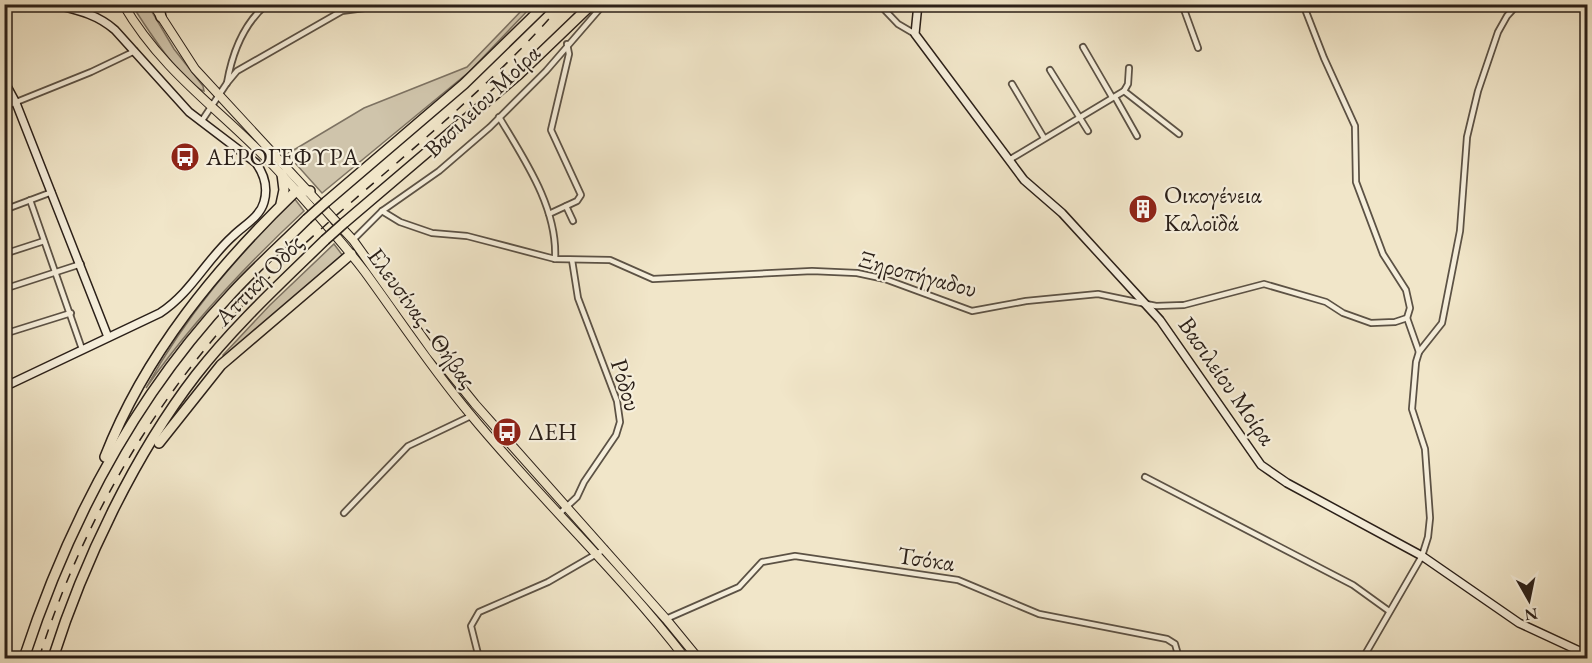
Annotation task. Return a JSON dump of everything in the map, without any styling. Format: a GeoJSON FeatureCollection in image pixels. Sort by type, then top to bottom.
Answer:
{"type":"FeatureCollection","features":[{"type":"Feature","properties":{"kind":"highway"},"geometry":{"type":"LineString","coordinates":[[158,4],[161,17]]}},
{"type":"Feature","properties":{"kind":"highway","name":"Αττική Οδός"},"geometry":{"type":"LineString","coordinates":[[24,658],[60,559],[101,474],[138,413],[176,360],[231,293],[307,219],[464,84],[546,4]]}},
{"type":"Feature","properties":{"kind":"highway","name":"Αττική Οδός"},"geometry":{"type":"LineString","coordinates":[[53,658],[85,572],[113,511],[196,375],[253,310],[325,240],[519,74],[592,4]]}},
{"type":"Feature","properties":{"kind":"highway"},"geometry":{"type":"LineString","coordinates":[[280,206],[283,198],[282,174]]}},
{"type":"Feature","properties":{"kind":"highway"},"geometry":{"type":"LineString","coordinates":[[101,474],[105,456],[146,375],[174,329],[219,270],[280,206],[296,191],[310,191]]}},
{"type":"Feature","properties":{"kind":"highway"},"geometry":{"type":"LineString","coordinates":[[144,457],[157,446],[221,365],[351,254]]}},
{"type":"Feature","properties":{"kind":"main road","name":"Ελευσίνας - Θήβας"},"geometry":{"type":"LineString","coordinates":[[123,4],[158,55],[282,174],[351,254],[424,358],[471,416],[597,555],[685,658]]}},
{"type":"Feature","properties":{"kind":"main road","name":"Ελευσίνας - Θήβας"},"geometry":{"type":"LineString","coordinates":[[153,4],[182,52],[218,96],[310,191],[353,240],[453,378],[666,618],[698,658]]}},
{"type":"Feature","properties":{"kind":"main road"},"geometry":{"type":"LineString","coordinates":[[351,254],[353,240]]}},
{"type":"Feature","properties":{"kind":"street"},"geometry":{"type":"LineString","coordinates":[[4,387],[160,313],[177,302],[217,250],[261,210],[266,192],[261,171],[242,151],[189,112],[135,51],[103,20],[53,4]]}},
{"type":"Feature","properties":{"kind":"street"},"geometry":{"type":"LineString","coordinates":[[227,83],[231,61],[243,33],[267,4]]}},
{"type":"Feature","properties":{"kind":"street","name":"Βασιλείου Μοίρα"},"geometry":{"type":"LineString","coordinates":[[353,240],[382,211],[453,160],[499,117],[546,71],[604,4]]}},
{"type":"Feature","properties":{"kind":"street"},"geometry":{"type":"LineString","coordinates":[[879,4],[898,24],[915,34],[918,4]]}},
{"type":"Feature","properties":{"kind":"street"},"geometry":{"type":"LineString","coordinates":[[1182,4],[1198,48]]}},
{"type":"Feature","properties":{"kind":"street"},"geometry":{"type":"LineString","coordinates":[[1304,4],[1320,50],[1355,126],[1356,182],[1383,254],[1406,290],[1410,308],[1407,318],[1414,330],[1419,351],[1412,409],[1425,449],[1430,518],[1422,556],[1363,658]]}},
{"type":"Feature","properties":{"kind":"street"},"geometry":{"type":"LineString","coordinates":[[1419,351],[1442,323],[1461,221],[1467,138],[1478,91],[1498,32],[1507,16],[1518,4]]}},
{"type":"Feature","properties":{"kind":"street"},"geometry":{"type":"LineString","coordinates":[[201,122],[237,72],[342,10],[372,7]]}},
{"type":"Feature","properties":{"kind":"street","name":"Βασιλείου Μοίρα"},"geometry":{"type":"LineString","coordinates":[[915,34],[1029,184],[1062,213],[1146,303],[1262,465],[1287,483],[1422,556],[1519,622],[1587,655]]}},
{"type":"Feature","properties":{"kind":"street"},"geometry":{"type":"LineString","coordinates":[[549,214],[577,201],[581,195],[550,127],[569,54],[567,44]]}},
{"type":"Feature","properties":{"kind":"street"},"geometry":{"type":"LineString","coordinates":[[1083,47],[1137,136]]}},
{"type":"Feature","properties":{"kind":"street"},"geometry":{"type":"LineString","coordinates":[[4,107],[91,72],[135,51]]}},
{"type":"Feature","properties":{"kind":"street"},"geometry":{"type":"LineString","coordinates":[[1009,160],[1124,91],[1128,84],[1129,68]]}},
{"type":"Feature","properties":{"kind":"street"},"geometry":{"type":"LineString","coordinates":[[1050,70],[1088,131]]}},
{"type":"Feature","properties":{"kind":"street"},"geometry":{"type":"LineString","coordinates":[[4,81],[16,103],[108,337]]}},
{"type":"Feature","properties":{"kind":"street"},"geometry":{"type":"LineString","coordinates":[[1012,84],[1044,138]]}},
{"type":"Feature","properties":{"kind":"street"},"geometry":{"type":"LineString","coordinates":[[1124,91],[1179,134]]}},
{"type":"Feature","properties":{"kind":"street"},"geometry":{"type":"LineString","coordinates":[[499,117],[533,179],[549,214],[554,230],[555,259]]}},
{"type":"Feature","properties":{"kind":"street"},"geometry":{"type":"LineString","coordinates":[[4,210],[52,192]]}},
{"type":"Feature","properties":{"kind":"street"},"geometry":{"type":"LineString","coordinates":[[30,200],[82,349]]}},
{"type":"Feature","properties":{"kind":"street"},"geometry":{"type":"LineString","coordinates":[[566,206],[573,222]]}},
{"type":"Feature","properties":{"kind":"street","name":"Ξηροπήγαδου"},"geometry":{"type":"LineString","coordinates":[[382,211],[400,222],[432,233],[467,237],[555,259],[610,260],[653,279],[812,271],[857,273],[885,279],[951,306],[972,311],[1026,301],[1098,294],[1165,307],[1184,305],[1264,284],[1326,302],[1344,313],[1371,323],[1395,322],[1407,318]]}},
{"type":"Feature","properties":{"kind":"street"},"geometry":{"type":"LineString","coordinates":[[4,254],[44,242]]}},
{"type":"Feature","properties":{"kind":"street","name":"Ρόδου"},"geometry":{"type":"LineString","coordinates":[[567,508],[605,452],[620,422],[617,401],[578,298],[572,260]]}},
{"type":"Feature","properties":{"kind":"street"},"geometry":{"type":"LineString","coordinates":[[4,289],[81,264]]}},
{"type":"Feature","properties":{"kind":"street"},"geometry":{"type":"LineString","coordinates":[[4,334],[71,313]]}},
{"type":"Feature","properties":{"kind":"street"},"geometry":{"type":"LineString","coordinates":[[344,513],[408,446],[471,416]]}},
{"type":"Feature","properties":{"kind":"street"},"geometry":{"type":"LineString","coordinates":[[1144,477],[1353,585],[1389,611]]}},
{"type":"Feature","properties":{"kind":"street"},"geometry":{"type":"LineString","coordinates":[[559,514],[567,508]]}},
{"type":"Feature","properties":{"kind":"street"},"geometry":{"type":"LineString","coordinates":[[479,658],[471,626],[479,612],[548,582],[604,549]]}},
{"type":"Feature","properties":{"kind":"street","name":"Τσόκα"},"geometry":{"type":"LineString","coordinates":[[666,618],[739,587],[762,562],[782,556],[809,557],[847,565],[958,580],[1039,614],[1167,639],[1175,644],[1179,658]]}},
{"type":"Feature","properties":{"kind":"shaded area"},"geometry":{"type":"Polygon","coordinates":[[[132,5],[148,5],[174,49],[203,86],[204,91],[195,86],[175,66],[132,5]]]}},
{"type":"Feature","properties":{"kind":"shaded area"},"geometry":{"type":"Polygon","coordinates":[[[527,5],[533,5],[469,72],[322,193],[287,154],[364,108],[467,67],[527,5]]]}},
{"type":"Feature","properties":{"kind":"shaded area"},"geometry":{"type":"Polygon","coordinates":[[[294,198],[304,211],[220,295],[146,388],[196,311],[252,243],[294,198]]]}},
{"type":"Feature","properties":{"kind":"shaded area"},"geometry":{"type":"Polygon","coordinates":[[[334,244],[343,256],[225,358],[223,355],[270,305],[334,244]]]}},
{"type":"Feature","properties":{"kind":"railway"},"geometry":{"type":"LineString","coordinates":[[39,658],[59,602],[108,496],[137,445],[204,350],[284,263],[462,106],[562,4]]}},
{"type":"Feature","properties":{"kind":"place","name":"ΑΕΡΟΓΕΦΥΡΑ"},"geometry":{"type":"Point","coordinates":[185,157]}},
{"type":"Feature","properties":{"kind":"place","name":"Οικογένεια Καλοϊδά"},"geometry":{"type":"Point","coordinates":[1143,209]}},
{"type":"Feature","properties":{"kind":"place","name":"ΔΕΗ"},"geometry":{"type":"Point","coordinates":[507,432]}}]}
